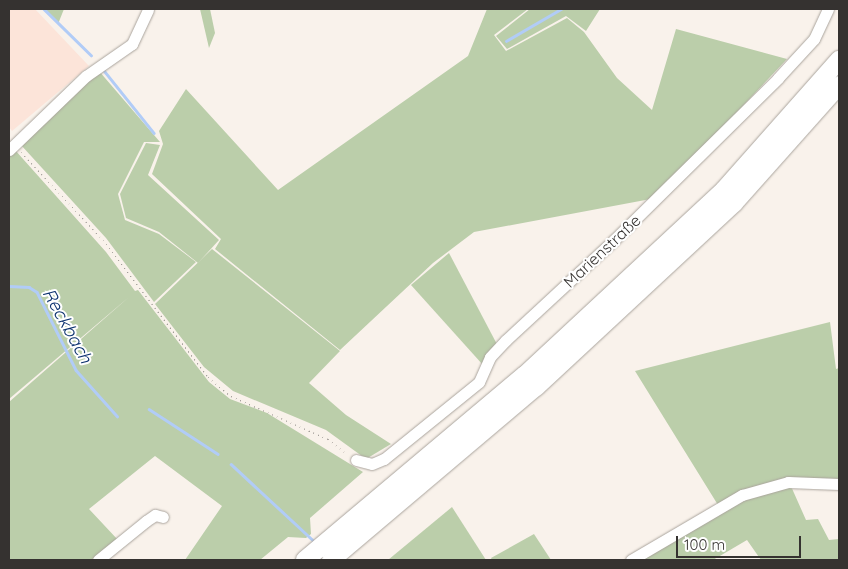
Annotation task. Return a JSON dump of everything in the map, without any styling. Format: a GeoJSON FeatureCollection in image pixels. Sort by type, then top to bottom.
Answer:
{"type":"FeatureCollection","features":[{"type":"Feature","properties":{"kind":"highway"},"geometry":{"type":"LineString","coordinates":[[333,551],[724,190],[839,60]]}},
{"type":"Feature","properties":{"kind":"highway"},"geometry":{"type":"LineString","coordinates":[[310,557],[333,551],[536,387],[734,204],[839,85]]}},
{"type":"Feature","properties":{"kind":"street"},"geometry":{"type":"LineString","coordinates":[[12,148],[86,76],[132,44],[148,9]]}},
{"type":"Feature","properties":{"kind":"street","name":"Marienstraße"},"geometry":{"type":"LineString","coordinates":[[356,460],[372,464],[384,459],[479,382],[490,357],[506,340],[614,240],[771,85],[814,39],[828,9]]}},
{"type":"Feature","properties":{"kind":"street"},"geometry":{"type":"LineString","coordinates":[[631,560],[742,495],[788,482],[839,484]]}},
{"type":"Feature","properties":{"kind":"street"},"geometry":{"type":"LineString","coordinates":[[98,560],[155,515],[163,517]]}},
{"type":"Feature","properties":{"kind":"path"},"geometry":{"type":"LineString","coordinates":[[12,148],[103,240],[208,377],[231,396],[328,439],[356,460]]}},
{"type":"Feature","properties":{"kind":"shaded area"},"geometry":{"type":"Polygon","coordinates":[[[9,9],[35,9],[89,66],[12,131],[9,127],[9,9]]]}},
{"type":"Feature","properties":{"kind":"green space"},"geometry":{"type":"Polygon","coordinates":[[[44,9],[64,9],[58,24],[44,9]]]}},
{"type":"Feature","properties":{"kind":"green space"},"geometry":{"type":"Polygon","coordinates":[[[200,9],[210,9],[215,33],[209,48],[200,9]]]}},
{"type":"Feature","properties":{"kind":"green space"},"geometry":{"type":"Polygon","coordinates":[[[487,9],[528,9],[494,35],[506,51],[567,18],[584,32],[617,78],[652,110],[676,29],[787,59],[656,198],[474,232],[433,263],[340,350],[215,249],[221,239],[152,174],[163,144],[159,131],[186,89],[278,190],[468,56],[487,9]]]}},
{"type":"Feature","properties":{"kind":"green space"},"geometry":{"type":"Polygon","coordinates":[[[530,9],[600,9],[586,31],[566,16],[507,49],[496,36],[530,9]]]}},
{"type":"Feature","properties":{"kind":"green space"},"geometry":{"type":"Polygon","coordinates":[[[99,71],[160,142],[144,142],[118,194],[125,220],[159,234],[196,262],[154,302],[106,238],[21,145],[99,71]]]}},
{"type":"Feature","properties":{"kind":"green space"},"geometry":{"type":"Polygon","coordinates":[[[146,143],[160,145],[148,175],[219,240],[198,263],[159,232],[126,218],[120,194],[146,143]]]}},
{"type":"Feature","properties":{"kind":"green space"},"geometry":{"type":"Polygon","coordinates":[[[15,150],[106,252],[135,291],[138,290],[209,382],[230,399],[267,413],[363,472],[310,518],[311,534],[306,538],[288,537],[260,560],[185,560],[222,506],[155,456],[89,509],[118,540],[91,560],[9,560],[9,402],[129,297],[9,399],[9,156],[15,150]]]}},
{"type":"Feature","properties":{"kind":"green space"},"geometry":{"type":"Polygon","coordinates":[[[212,249],[340,351],[309,383],[346,415],[391,444],[366,459],[326,430],[233,391],[204,367],[155,304],[212,249]]]}},
{"type":"Feature","properties":{"kind":"green space"},"geometry":{"type":"Polygon","coordinates":[[[449,253],[500,350],[483,365],[411,285],[449,253]]]}},
{"type":"Feature","properties":{"kind":"green space"},"geometry":{"type":"Polygon","coordinates":[[[830,322],[836,369],[839,368],[839,481],[810,478],[718,505],[635,371],[830,322]]]}},
{"type":"Feature","properties":{"kind":"green space"},"geometry":{"type":"Polygon","coordinates":[[[790,484],[806,520],[818,519],[829,540],[839,539],[839,560],[761,560],[747,540],[713,560],[637,560],[742,498],[790,484]]]}},
{"type":"Feature","properties":{"kind":"green space"},"geometry":{"type":"Polygon","coordinates":[[[452,507],[486,560],[388,560],[452,507]]]}},
{"type":"Feature","properties":{"kind":"green space"},"geometry":{"type":"Polygon","coordinates":[[[534,534],[551,560],[492,560],[491,558],[534,534]]]}},
{"type":"Feature","properties":{"kind":"waterway"},"geometry":{"type":"LineString","coordinates":[[44,9],[91,55]]}},
{"type":"Feature","properties":{"kind":"waterway"},"geometry":{"type":"LineString","coordinates":[[506,41],[561,9]]}},
{"type":"Feature","properties":{"kind":"waterway"},"geometry":{"type":"LineString","coordinates":[[102,68],[154,133]]}},
{"type":"Feature","properties":{"kind":"waterway","name":"Reckbach"},"geometry":{"type":"LineString","coordinates":[[9,286],[29,287],[37,292],[76,370],[117,416]]}},
{"type":"Feature","properties":{"kind":"waterway","name":"Reckbach"},"geometry":{"type":"LineString","coordinates":[[149,409],[218,454]]}},
{"type":"Feature","properties":{"kind":"waterway","name":"Reckbach"},"geometry":{"type":"LineString","coordinates":[[231,464],[316,543]]}}]}
